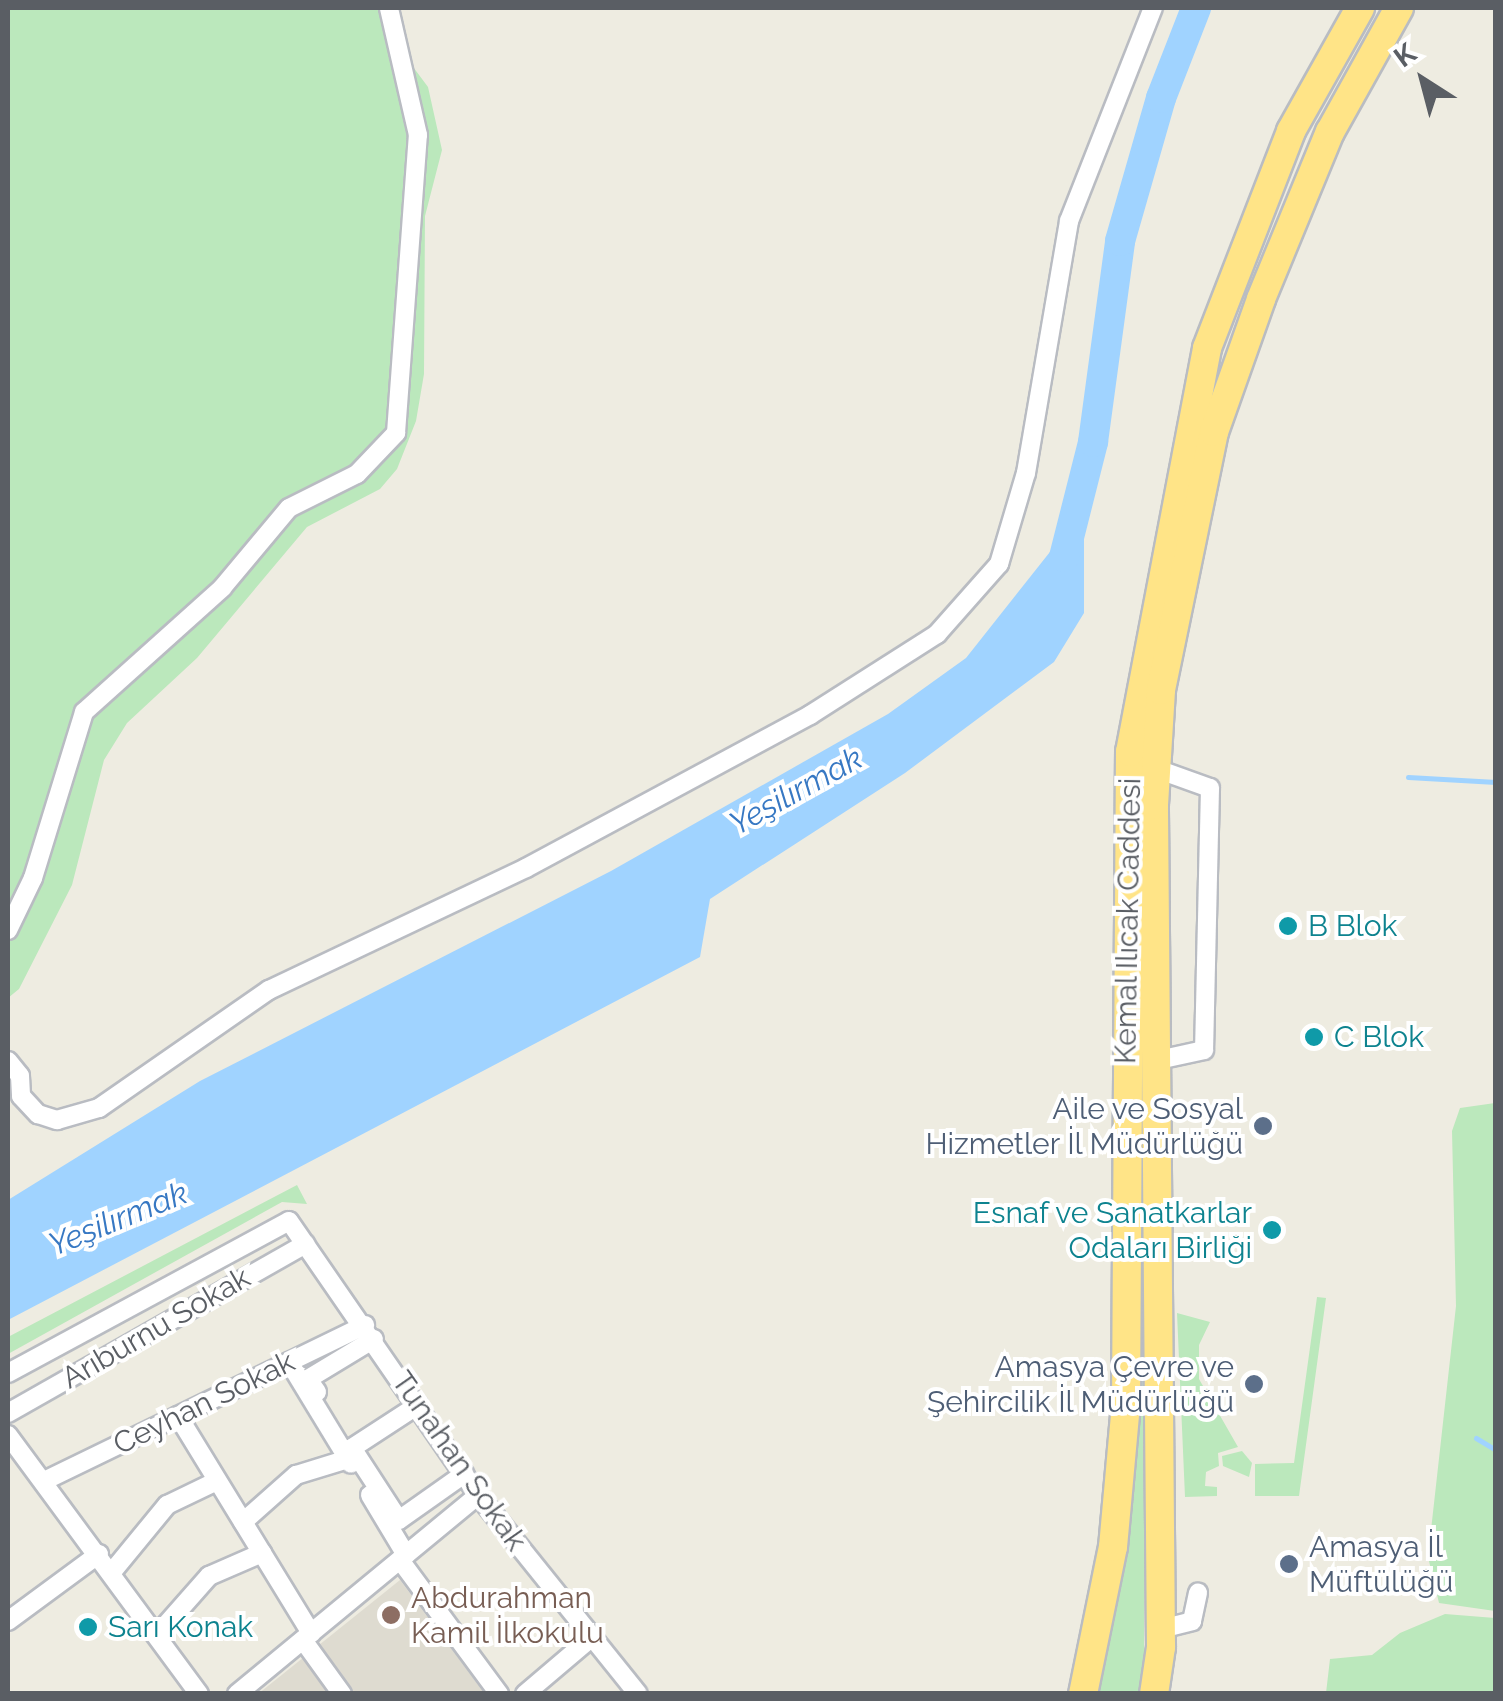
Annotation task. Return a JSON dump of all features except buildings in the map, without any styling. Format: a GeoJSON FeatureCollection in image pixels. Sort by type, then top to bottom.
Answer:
{"type":"FeatureCollection","features":[{"type":"Feature","properties":{"kind":"highway","name":"Kemal Ilıcak Caddesi"},"geometry":{"type":"LineString","coordinates":[[1083,1694],[1108,1582],[1126,1406],[1130,752],[1207,348],[1292,131],[1360,8]]}},
{"type":"Feature","properties":{"kind":"highway","name":"Kemal Ilıcak Caddesi"},"geometry":{"type":"LineString","coordinates":[[1154,1694],[1161,1638],[1156,769],[1164,671],[1210,450],[1288,232],[1330,132],[1400,8]]}},
{"type":"Feature","properties":{"kind":"highway"},"geometry":{"type":"LineString","coordinates":[[1161,1638],[1163,1694]]}},
{"type":"Feature","properties":{"kind":"street"},"geometry":{"type":"LineString","coordinates":[[8,930],[33,878],[84,712],[222,588],[288,508],[358,474],[396,433],[418,135],[388,8]]}},
{"type":"Feature","properties":{"kind":"street"},"geometry":{"type":"LineString","coordinates":[[8,1061],[20,1076],[21,1096],[38,1114],[57,1120],[99,1108],[270,990],[559,850],[810,716],[937,634],[998,564],[1026,473],[1070,221],[1153,8]]}},
{"type":"Feature","properties":{"kind":"street"},"geometry":{"type":"LineString","coordinates":[[1156,769],[1210,788],[1204,1050],[1158,1060]]}},
{"type":"Feature","properties":{"kind":"street","name":"Tunahan Sokak"},"geometry":{"type":"LineString","coordinates":[[8,1373],[289,1222],[478,1494],[638,1694]]}},
{"type":"Feature","properties":{"kind":"street","name":"Arıburnu Sokak"},"geometry":{"type":"LineString","coordinates":[[8,1413],[305,1244]]}},
{"type":"Feature","properties":{"kind":"street"},"geometry":{"type":"LineString","coordinates":[[369,1332],[308,1379],[403,1557],[499,1694]]}},
{"type":"Feature","properties":{"kind":"street","name":"Ceyhan Sokak"},"geometry":{"type":"LineString","coordinates":[[44,1481],[289,1362],[369,1332]]}},
{"type":"Feature","properties":{"kind":"street"},"geometry":{"type":"LineString","coordinates":[[289,1362],[400,1520],[464,1474]]}},
{"type":"Feature","properties":{"kind":"street"},"geometry":{"type":"LineString","coordinates":[[243,1522],[296,1475],[350,1453],[418,1405]]}},
{"type":"Feature","properties":{"kind":"street"},"geometry":{"type":"LineString","coordinates":[[178,1416],[342,1694]]}},
{"type":"Feature","properties":{"kind":"street"},"geometry":{"type":"LineString","coordinates":[[8,1436],[112,1572],[198,1694]]}},
{"type":"Feature","properties":{"kind":"street"},"geometry":{"type":"LineString","coordinates":[[112,1572],[167,1505],[218,1481]]}},
{"type":"Feature","properties":{"kind":"street"},"geometry":{"type":"LineString","coordinates":[[237,1694],[478,1494]]}},
{"type":"Feature","properties":{"kind":"street"},"geometry":{"type":"LineString","coordinates":[[157,1635],[209,1576],[262,1553]]}},
{"type":"Feature","properties":{"kind":"street"},"geometry":{"type":"LineString","coordinates":[[8,1621],[98,1554]]}},
{"type":"Feature","properties":{"kind":"street"},"geometry":{"type":"LineString","coordinates":[[1161,1638],[1190,1623],[1198,1594]]}},
{"type":"Feature","properties":{"kind":"street"},"geometry":{"type":"LineString","coordinates":[[525,1694],[591,1638]]}},
{"type":"Feature","properties":{"kind":"shaded area","name":"Abdurahman Kamil İlkokulu"},"geometry":{"type":"Polygon","coordinates":[[[400,1580],[484,1693],[258,1694],[400,1580]]]}},
{"type":"Feature","properties":{"kind":"green space"},"geometry":{"type":"Polygon","coordinates":[[[8,8],[391,8],[393,40],[428,87],[442,150],[425,216],[424,374],[416,421],[397,469],[380,489],[307,527],[197,658],[127,723],[104,760],[72,885],[19,989],[8,998],[8,8]]]}},
{"type":"Feature","properties":{"kind":"green space"},"geometry":{"type":"Polygon","coordinates":[[[1496,1103],[1495,1611],[1439,1603],[1428,1557],[1456,1306],[1452,1131],[1460,1108],[1496,1103]]]}},
{"type":"Feature","properties":{"kind":"green space"},"geometry":{"type":"Polygon","coordinates":[[[297,1185],[307,1204],[282,1202],[8,1354],[8,1337],[297,1185]]]}},
{"type":"Feature","properties":{"kind":"green space"},"geometry":{"type":"Polygon","coordinates":[[[1317,1297],[1326,1298],[1299,1496],[1255,1496],[1255,1464],[1294,1463],[1317,1297]]]}},
{"type":"Feature","properties":{"kind":"green space"},"geometry":{"type":"Polygon","coordinates":[[[1177,1313],[1210,1322],[1199,1345],[1199,1379],[1238,1447],[1218,1453],[1219,1466],[1206,1472],[1205,1486],[1217,1487],[1217,1496],[1185,1497],[1177,1313]]]}},
{"type":"Feature","properties":{"kind":"green space"},"geometry":{"type":"Polygon","coordinates":[[[1135,1319],[1141,1319],[1144,1423],[1144,1657],[1139,1693],[1092,1694],[1135,1319]]]}},
{"type":"Feature","properties":{"kind":"green space"},"geometry":{"type":"Polygon","coordinates":[[[1242,1451],[1252,1463],[1249,1477],[1223,1466],[1222,1456],[1242,1451]]]}},
{"type":"Feature","properties":{"kind":"green space"},"geometry":{"type":"Polygon","coordinates":[[[1445,1614],[1495,1618],[1495,1693],[1326,1693],[1330,1659],[1372,1655],[1400,1633],[1445,1614]]]}},
{"type":"Feature","properties":{"kind":"water"},"geometry":{"type":"Polygon","coordinates":[[[1084,509],[1084,613],[1054,662],[905,773],[710,899],[700,957],[8,1320],[8,1200],[200,1081],[611,871],[888,714],[966,658],[1084,509]]]}},
{"type":"Feature","properties":{"kind":"waterway","name":"Yeşilırmak"},"geometry":{"type":"LineString","coordinates":[[1064,557],[1093,442],[1120,241],[1161,98],[1196,8]]}},
{"type":"Feature","properties":{"kind":"waterway"},"geometry":{"type":"LineString","coordinates":[[1408,777],[1496,782]]}},
{"type":"Feature","properties":{"kind":"waterway"},"geometry":{"type":"LineString","coordinates":[[1476,1438],[1496,1450]]}},
{"type":"Feature","properties":{"kind":"place","name":"B Blok"},"geometry":{"type":"Point","coordinates":[1288,926]}},
{"type":"Feature","properties":{"kind":"place","name":"C Blok"},"geometry":{"type":"Point","coordinates":[1314,1037]}},
{"type":"Feature","properties":{"kind":"place","name":"Aile ve Sosyal Hizmetler İl Müdürlüğü"},"geometry":{"type":"Point","coordinates":[1263,1126]}},
{"type":"Feature","properties":{"kind":"place","name":"Esnaf ve Sanatkarlar Odaları Birliği"},"geometry":{"type":"Point","coordinates":[1272,1230]}},
{"type":"Feature","properties":{"kind":"place","name":"Amasya Çevre ve Şehircilik İl Müdürlüğü"},"geometry":{"type":"Point","coordinates":[1254,1384]}},
{"type":"Feature","properties":{"kind":"place","name":"Amasya İl Müftülüğü"},"geometry":{"type":"Point","coordinates":[1289,1564]}},
{"type":"Feature","properties":{"kind":"place","name":"Abdurahman Kamil İlkokulu"},"geometry":{"type":"Point","coordinates":[391,1615]}},
{"type":"Feature","properties":{"kind":"place","name":"Sarı Konak"},"geometry":{"type":"Point","coordinates":[88,1627]}}]}
